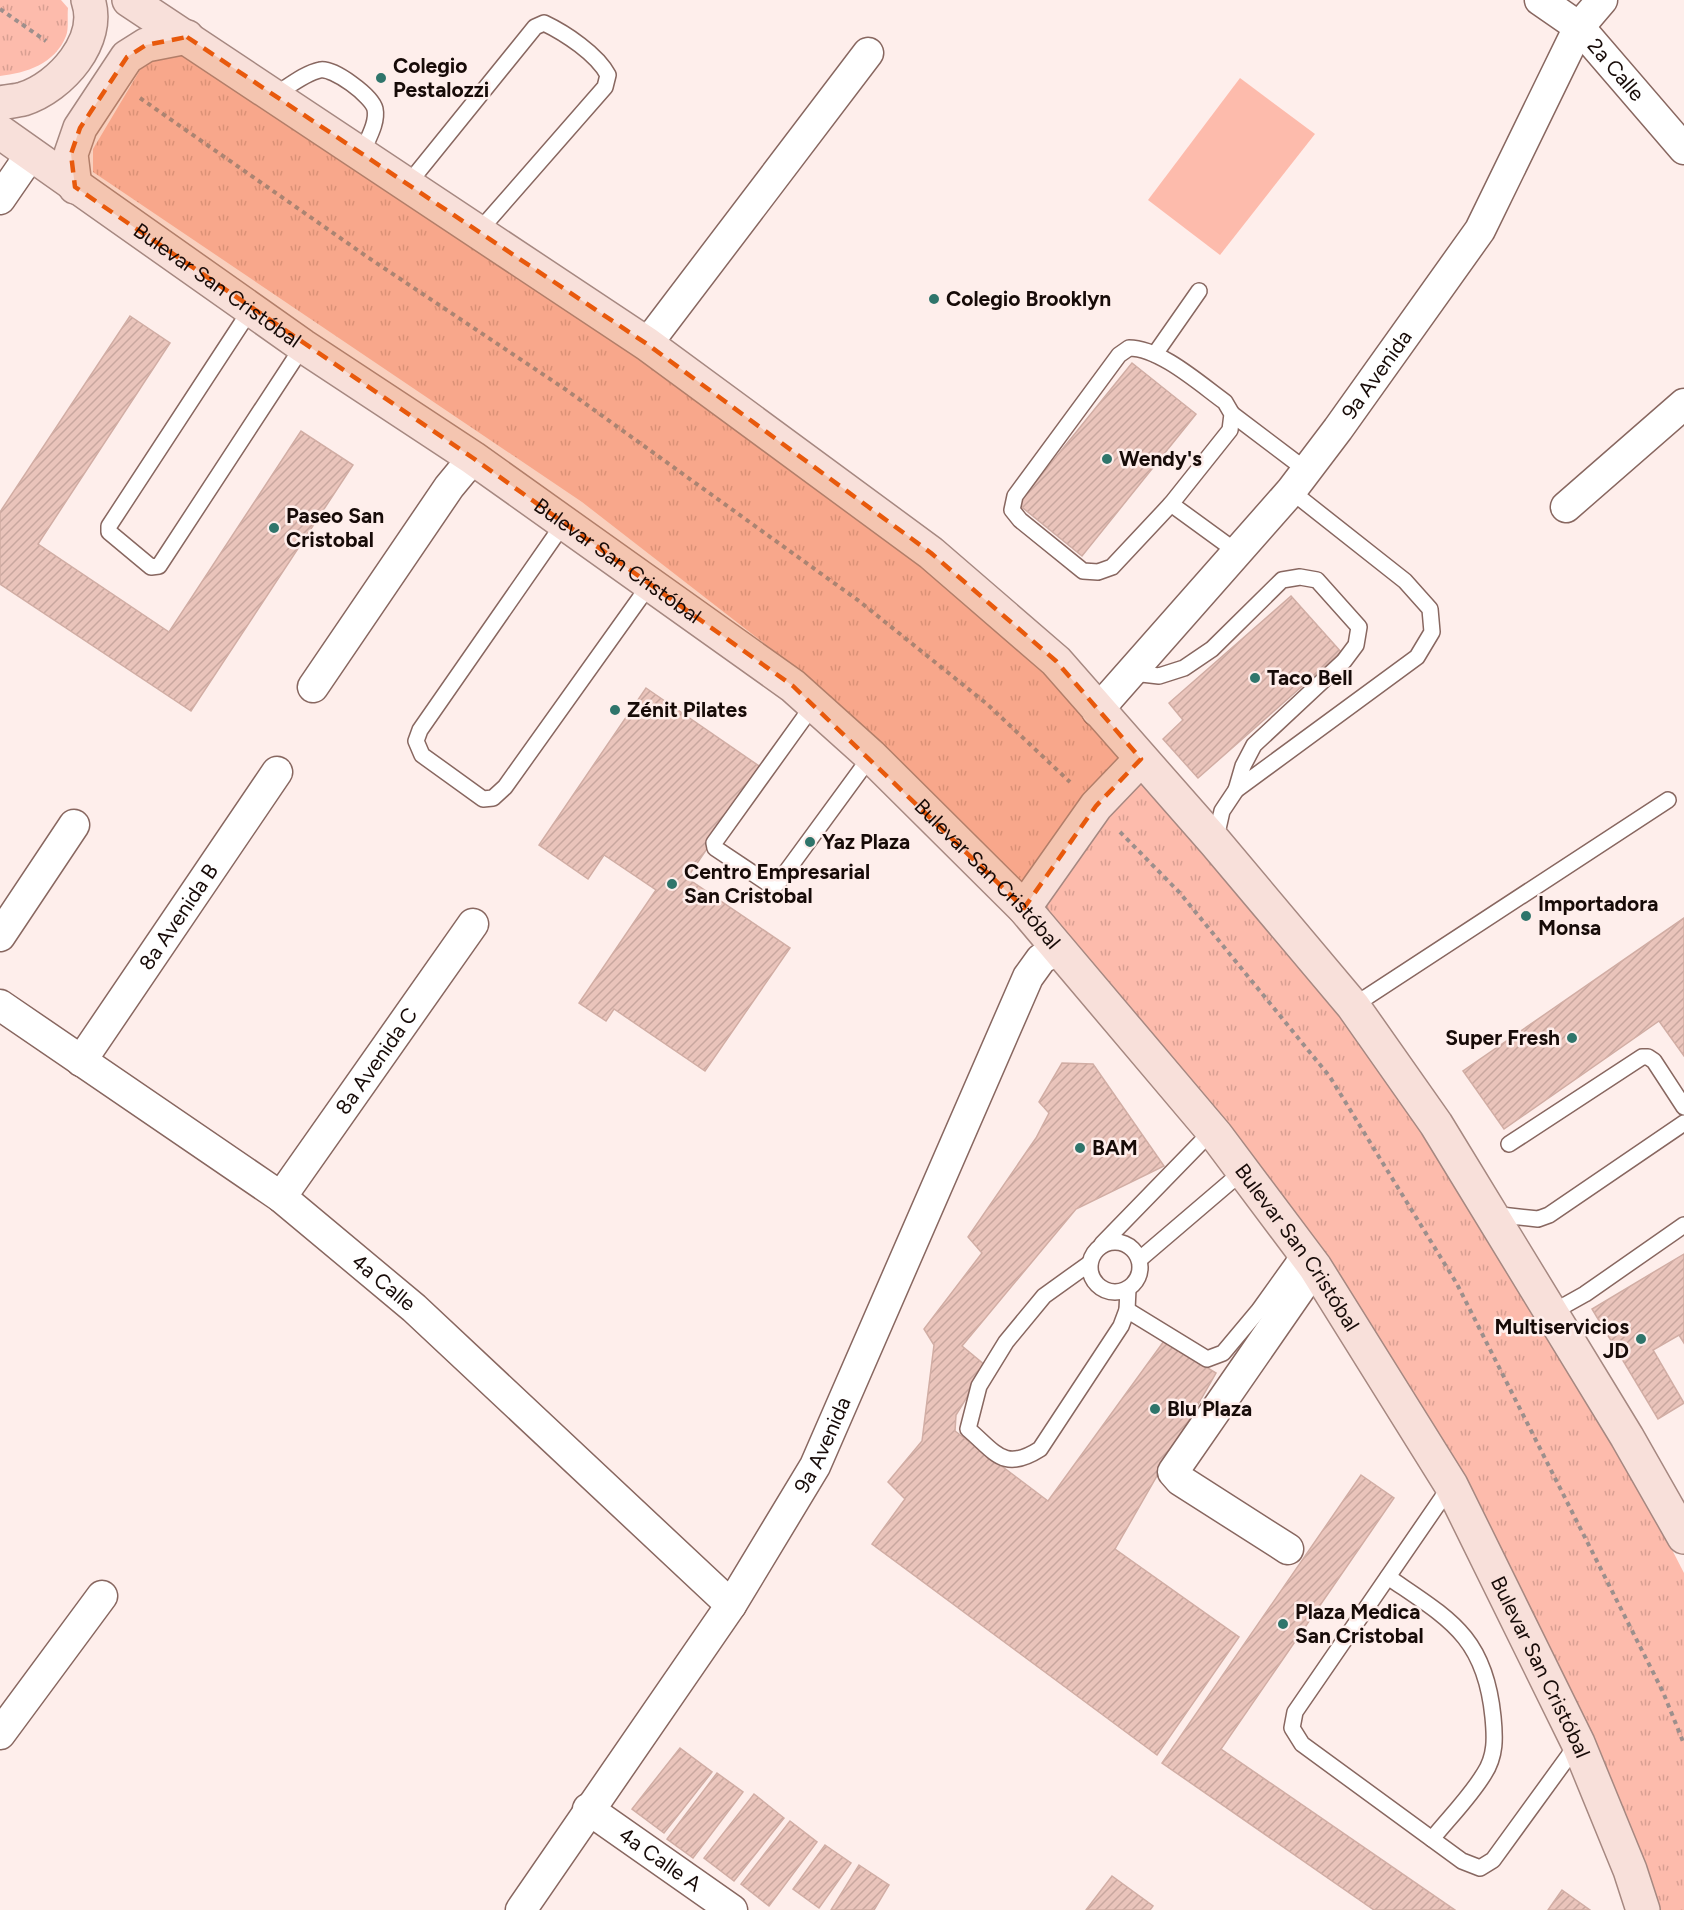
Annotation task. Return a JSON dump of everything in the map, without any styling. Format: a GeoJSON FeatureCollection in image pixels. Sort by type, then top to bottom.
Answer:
{"type":"FeatureCollection","features":[{"type":"Feature","properties":{"kind":"main road"},"geometry":{"type":"LineString","coordinates":[[0,103],[25,98],[63,75],[84,49],[94,15],[88,0]]}},
{"type":"Feature","properties":{"kind":"main road"},"geometry":{"type":"LineString","coordinates":[[143,3],[187,37],[647,344],[931,553],[1056,662],[1215,842],[1353,1006],[1436,1124],[1551,1312],[1684,1537]]}},
{"type":"Feature","properties":{"kind":"main road"},"geometry":{"type":"LineString","coordinates":[[75,187],[71,154],[80,129],[127,57],[146,45],[187,37]]}},
{"type":"Feature","properties":{"kind":"main road","name":"Bulevar San Cristóbal"},"geometry":{"type":"LineString","coordinates":[[0,132],[303,346],[472,458],[793,686],[871,756],[1024,908],[1212,1131],[1309,1258],[1451,1485],[1578,1743],[1630,1870],[1643,1910]]}},
{"type":"Feature","properties":{"kind":"main road"},"geometry":{"type":"LineString","coordinates":[[1024,908],[1096,807],[1140,759]]}},
{"type":"Feature","properties":{"kind":"street","name":"2a Calle"},"geometry":{"type":"LineString","coordinates":[[1539,0],[1579,27],[1684,149]]}},
{"type":"Feature","properties":{"kind":"street","name":"9a Avenida"},"geometry":{"type":"LineString","coordinates":[[1097,711],[1133,673],[1298,480],[1338,429],[1480,230],[1579,27],[1602,0]]}},
{"type":"Feature","properties":{"kind":"street"},"geometry":{"type":"LineString","coordinates":[[647,344],[868,53]]}},
{"type":"Feature","properties":{"kind":"street"},"geometry":{"type":"LineString","coordinates":[[0,199],[31,154]]}},
{"type":"Feature","properties":{"kind":"street"},"geometry":{"type":"LineString","coordinates":[[1566,507],[1684,404]]}},
{"type":"Feature","properties":{"kind":"street"},"geometry":{"type":"LineString","coordinates":[[313,687],[449,487],[472,458]]}},
{"type":"Feature","properties":{"kind":"street","name":"8a Avenida B"},"geometry":{"type":"LineString","coordinates":[[81,1061],[277,771]]}},
{"type":"Feature","properties":{"kind":"street"},"geometry":{"type":"LineString","coordinates":[[0,936],[75,825]]}},
{"type":"Feature","properties":{"kind":"street","name":"8a Avenida C"},"geometry":{"type":"LineString","coordinates":[[281,1197],[473,924]]}},
{"type":"Feature","properties":{"kind":"street","name":"9a Avenida"},"geometry":{"type":"LineString","coordinates":[[534,1905],[588,1809],[731,1605],[816,1466],[1028,976],[1041,959],[1059,948]]}},
{"type":"Feature","properties":{"kind":"street","name":"4a Calle"},"geometry":{"type":"LineString","coordinates":[[0,1005],[281,1197],[414,1308],[731,1605]]}},
{"type":"Feature","properties":{"kind":"street"},"geometry":{"type":"LineString","coordinates":[[1288,1548],[1180,1480],[1173,1472],[1309,1258]]}},
{"type":"Feature","properties":{"kind":"street"},"geometry":{"type":"LineString","coordinates":[[0,1734],[102,1596]]}},
{"type":"Feature","properties":{"kind":"street","name":"4a Calle A"},"geometry":{"type":"LineString","coordinates":[[588,1809],[732,1910]]}},
{"type":"Feature","properties":{"kind":"lane"},"geometry":{"type":"LineString","coordinates":[[408,184],[535,27],[544,23],[555,28],[603,66],[608,75],[605,87],[479,231]]}},
{"type":"Feature","properties":{"kind":"lane"},"geometry":{"type":"LineString","coordinates":[[275,95],[321,70],[332,71],[367,96],[375,108],[374,122],[362,153]]}},
{"type":"Feature","properties":{"kind":"lane"},"geometry":{"type":"LineString","coordinates":[[1155,354],[1198,291]]}},
{"type":"Feature","properties":{"kind":"lane"},"geometry":{"type":"LineString","coordinates":[[251,309],[109,526],[109,532],[151,567],[159,566],[303,346]]}},
{"type":"Feature","properties":{"kind":"lane"},"geometry":{"type":"LineString","coordinates":[[1232,414],[1230,430],[1171,504],[1112,567],[1098,573],[1083,571],[1020,520],[1012,510],[1015,496],[1119,355],[1129,348],[1141,348],[1155,354],[1225,402],[1232,414],[1430,609],[1432,632],[1417,657],[1236,790]]}},
{"type":"Feature","properties":{"kind":"lane"},"geometry":{"type":"LineString","coordinates":[[1171,504],[1237,552]]}},
{"type":"Feature","properties":{"kind":"lane"},"geometry":{"type":"LineString","coordinates":[[564,523],[420,730],[416,741],[422,755],[483,799],[494,798],[505,787],[650,584]]}},
{"type":"Feature","properties":{"kind":"lane"},"geometry":{"type":"LineString","coordinates":[[1133,673],[1159,676],[1184,668],[1212,649],[1282,580],[1291,578],[1317,580],[1359,627],[1356,645],[1344,661],[1254,744],[1243,765],[1236,790],[1222,811],[1215,842]]}},
{"type":"Feature","properties":{"kind":"lane"},"geometry":{"type":"LineString","coordinates":[[814,704],[714,843],[715,848],[770,884],[778,883],[871,756]]}},
{"type":"Feature","properties":{"kind":"lane"},"geometry":{"type":"LineString","coordinates":[[1353,1006],[1668,800]]}},
{"type":"Feature","properties":{"kind":"lane"},"geometry":{"type":"LineString","coordinates":[[1509,1144],[1642,1058],[1648,1057],[1654,1061],[1684,1107]]}},
{"type":"Feature","properties":{"kind":"lane"},"geometry":{"type":"LineString","coordinates":[[1490,1214],[1538,1219],[1549,1215],[1684,1123]]}},
{"type":"Feature","properties":{"kind":"lane"},"geometry":{"type":"LineString","coordinates":[[1102,1244],[1113,1241],[1125,1243],[1134,1249],[1140,1259],[1141,1271],[1136,1281],[1128,1289],[1117,1292],[1106,1290],[1096,1284],[1090,1274],[1090,1263],[1094,1252],[1212,1131]]}},
{"type":"Feature","properties":{"kind":"lane"},"geometry":{"type":"LineString","coordinates":[[1140,1259],[1243,1171]]}},
{"type":"Feature","properties":{"kind":"lane"},"geometry":{"type":"LineString","coordinates":[[1551,1312],[1585,1294],[1684,1225]]}},
{"type":"Feature","properties":{"kind":"lane"},"geometry":{"type":"LineString","coordinates":[[1127,1310],[1207,1359],[1215,1358],[1223,1353],[1259,1310],[1309,1258]]}},
{"type":"Feature","properties":{"kind":"lane"},"geometry":{"type":"LineString","coordinates":[[1090,1263],[1044,1296],[1006,1342],[979,1386],[968,1429],[1002,1459],[1022,1461],[1040,1449],[1121,1326],[1127,1310],[1128,1289]]}},
{"type":"Feature","properties":{"kind":"lane"},"geometry":{"type":"LineString","coordinates":[[1451,1485],[1295,1712],[1292,1728],[1302,1744],[1462,1862],[1480,1868],[1493,1860],[1578,1743]]}},
{"type":"Feature","properties":{"kind":"lane"},"geometry":{"type":"LineString","coordinates":[[1388,1577],[1450,1619],[1472,1643],[1489,1682],[1496,1744],[1485,1773],[1432,1839]]}},
{"type":"Feature","properties":{"kind":"highlighted area"},"geometry":{"type":"Polygon","coordinates":[[[187,37],[647,344],[931,553],[1056,661],[1141,759],[1096,806],[1024,908],[793,686],[473,458],[75,187],[71,154],[80,128],[127,57],[146,45],[187,37]]]}},
{"type":"Feature","properties":{"kind":"green space"},"geometry":{"type":"Polygon","coordinates":[[[0,0],[61,0],[68,8],[67,30],[55,54],[29,69],[0,76],[0,0]]]}},
{"type":"Feature","properties":{"kind":"green space"},"geometry":{"type":"Polygon","coordinates":[[[182,53],[642,356],[859,515],[1054,676],[1127,757],[1022,888],[907,769],[783,658],[582,502],[93,172],[93,149],[140,70],[157,55],[182,53]]]}},
{"type":"Feature","properties":{"kind":"green space"},"geometry":{"type":"Polygon","coordinates":[[[1240,78],[1315,134],[1220,255],[1148,200],[1240,78]]]}},
{"type":"Feature","properties":{"kind":"green space"},"geometry":{"type":"Polygon","coordinates":[[[1142,777],[1282,937],[1404,1100],[1647,1501],[1684,1573],[1684,1910],[1658,1910],[1463,1478],[1039,906],[1142,777]]]}},
{"type":"Feature","properties":{"kind":"building","name":"Paseo San Cristobal"},"geometry":{"type":"Polygon","coordinates":[[[130,316],[170,343],[38,544],[169,632],[301,431],[353,465],[191,711],[0,584],[0,512],[130,316]]]}},
{"type":"Feature","properties":{"kind":"building","name":"Wendy's"},"geometry":{"type":"Polygon","coordinates":[[[1132,363],[1196,414],[1082,556],[1018,504],[1132,363]]]}},
{"type":"Feature","properties":{"kind":"building","name":"Taco Bell"},"geometry":{"type":"Polygon","coordinates":[[[1291,596],[1341,652],[1198,778],[1163,739],[1183,720],[1169,703],[1291,596]]]}},
{"type":"Feature","properties":{"kind":"building","name":"Centro Empresarial San Cristobal"},"geometry":{"type":"Polygon","coordinates":[[[646,688],[762,768],[687,878],[790,948],[705,1071],[614,1009],[606,1021],[579,1003],[656,890],[604,855],[588,879],[539,845],[646,688]]]}},
{"type":"Feature","properties":{"kind":"building","name":"Super Fresh"},"geometry":{"type":"Polygon","coordinates":[[[1684,918],[1684,1056],[1659,1021],[1504,1129],[1463,1071],[1684,918]]]}},
{"type":"Feature","properties":{"kind":"building","name":"Blu Plaza"},"geometry":{"type":"Polygon","coordinates":[[[1062,1063],[1093,1064],[1164,1166],[1076,1209],[962,1346],[986,1366],[956,1415],[955,1431],[1048,1501],[1164,1341],[1216,1373],[1115,1549],[1239,1637],[1157,1755],[872,1544],[905,1499],[888,1482],[922,1441],[934,1345],[924,1329],[982,1253],[968,1237],[1036,1138],[1049,1113],[1039,1102],[1062,1063]]]}},
{"type":"Feature","properties":{"kind":"building","name":"Multiservicios JD"},"geometry":{"type":"Polygon","coordinates":[[[1684,1254],[1684,1343],[1679,1335],[1653,1350],[1684,1403],[1658,1419],[1592,1309],[1684,1254]]]}},
{"type":"Feature","properties":{"kind":"building","name":"Plaza Medica San Cristobal"},"geometry":{"type":"Polygon","coordinates":[[[1361,1475],[1394,1498],[1221,1749],[1455,1910],[1374,1910],[1162,1763],[1361,1475]]]}},
{"type":"Feature","properties":{"kind":"building"},"geometry":{"type":"Polygon","coordinates":[[[680,1748],[712,1772],[664,1833],[632,1809],[680,1748]]]}},
{"type":"Feature","properties":{"kind":"building"},"geometry":{"type":"Polygon","coordinates":[[[717,1773],[743,1792],[693,1858],[667,1839],[717,1773]]]}},
{"type":"Feature","properties":{"kind":"building"},"geometry":{"type":"Polygon","coordinates":[[[754,1794],[784,1818],[734,1881],[704,1858],[754,1794]]]}},
{"type":"Feature","properties":{"kind":"building"},"geometry":{"type":"Polygon","coordinates":[[[790,1821],[817,1842],[769,1906],[741,1884],[790,1821]]]}},
{"type":"Feature","properties":{"kind":"building"},"geometry":{"type":"Polygon","coordinates":[[[825,1845],[851,1863],[819,1908],[793,1889],[825,1845]]]}},
{"type":"Feature","properties":{"kind":"building"},"geometry":{"type":"Polygon","coordinates":[[[859,1865],[889,1885],[874,1910],[831,1910],[859,1865]]]}},
{"type":"Feature","properties":{"kind":"building"},"geometry":{"type":"Polygon","coordinates":[[[1112,1876],[1153,1906],[1150,1910],[1086,1910],[1112,1876]]]}},
{"type":"Feature","properties":{"kind":"building"},"geometry":{"type":"Polygon","coordinates":[[[1562,1890],[1590,1910],[1548,1910],[1562,1890]]]}},
{"type":"Feature","properties":{"kind":"place","name":"Colegio Pestalozzi"},"geometry":{"type":"Point","coordinates":[381,78]}},
{"type":"Feature","properties":{"kind":"place","name":"Colegio Brooklyn"},"geometry":{"type":"Point","coordinates":[934,299]}},
{"type":"Feature","properties":{"kind":"place","name":"Wendy's"},"geometry":{"type":"Point","coordinates":[1107,459]}},
{"type":"Feature","properties":{"kind":"place","name":"Paseo San Cristobal"},"geometry":{"type":"Point","coordinates":[274,528]}},
{"type":"Feature","properties":{"kind":"place","name":"Taco Bell"},"geometry":{"type":"Point","coordinates":[1255,678]}},
{"type":"Feature","properties":{"kind":"place","name":"Zénit Pilates"},"geometry":{"type":"Point","coordinates":[615,710]}},
{"type":"Feature","properties":{"kind":"place","name":"Yaz Plaza"},"geometry":{"type":"Point","coordinates":[810,842]}},
{"type":"Feature","properties":{"kind":"place","name":"Centro Empresarial San Cristobal"},"geometry":{"type":"Point","coordinates":[672,884]}},
{"type":"Feature","properties":{"kind":"place","name":"Importadora Monsa"},"geometry":{"type":"Point","coordinates":[1526,916]}},
{"type":"Feature","properties":{"kind":"place","name":"Super Fresh"},"geometry":{"type":"Point","coordinates":[1572,1038]}},
{"type":"Feature","properties":{"kind":"place","name":"BAM"},"geometry":{"type":"Point","coordinates":[1080,1148]}},
{"type":"Feature","properties":{"kind":"place","name":"Multiservicios JD"},"geometry":{"type":"Point","coordinates":[1641,1339]}},
{"type":"Feature","properties":{"kind":"place","name":"Blu Plaza"},"geometry":{"type":"Point","coordinates":[1155,1409]}},
{"type":"Feature","properties":{"kind":"place","name":"Plaza Medica San Cristobal"},"geometry":{"type":"Point","coordinates":[1283,1624]}}]}
